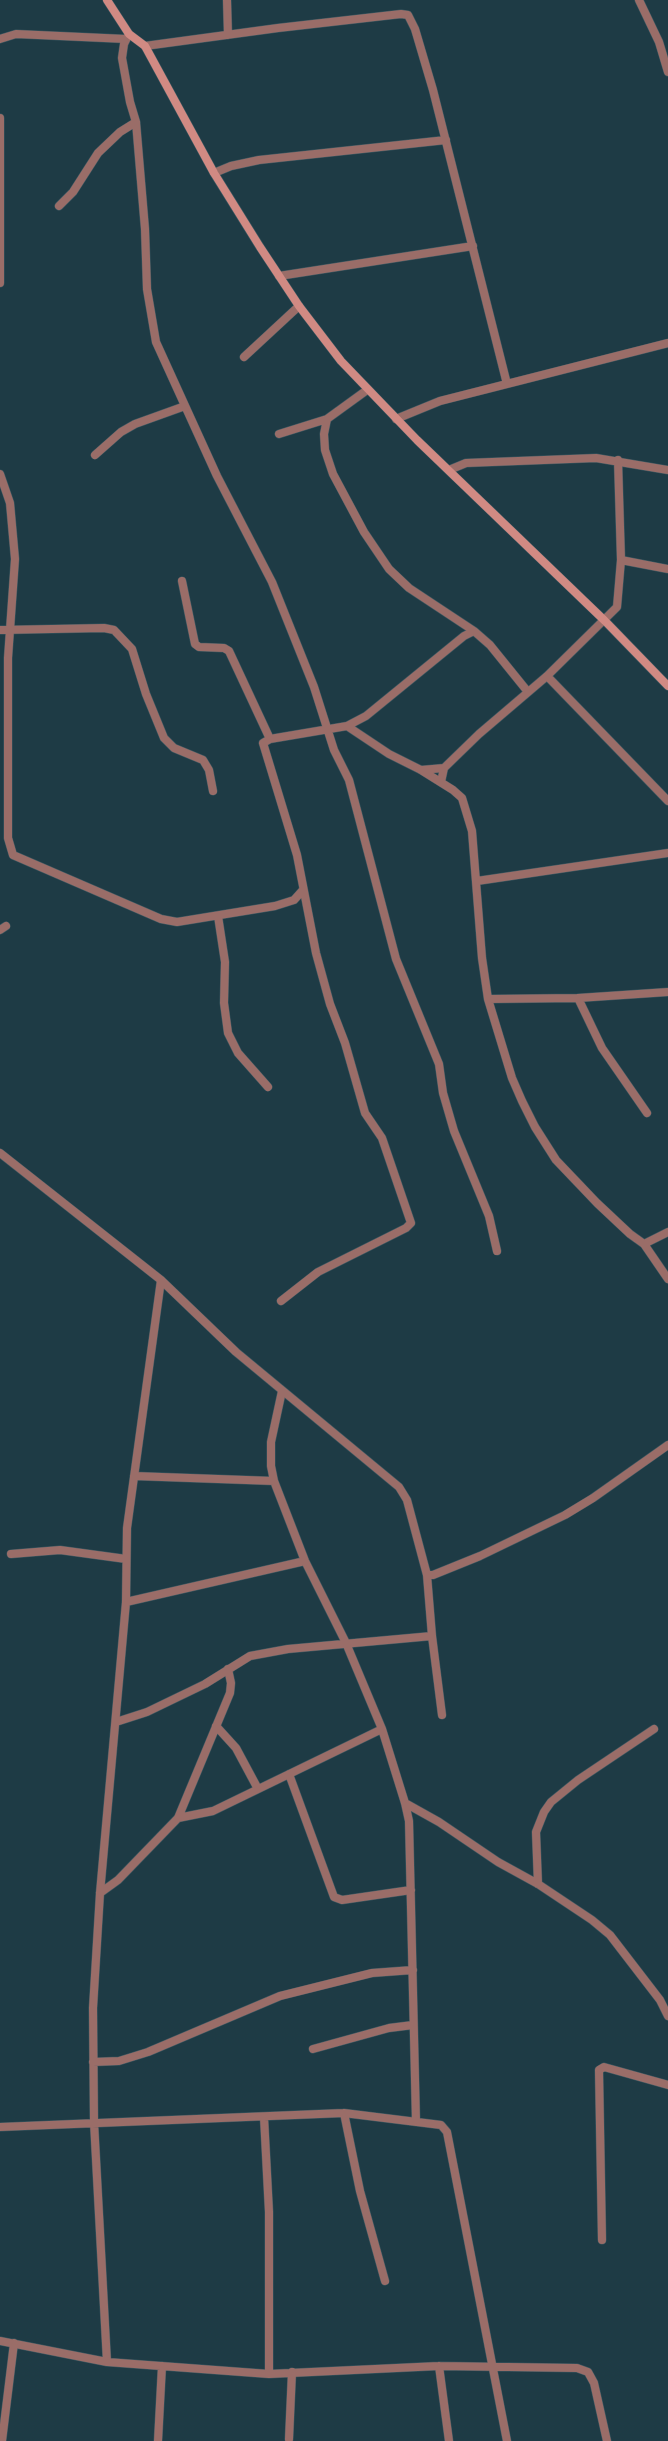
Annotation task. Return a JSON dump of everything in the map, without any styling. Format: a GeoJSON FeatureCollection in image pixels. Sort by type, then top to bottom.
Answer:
{"type":"FeatureCollection","features":[{"type":"Feature","properties":{"kind":"street"},"geometry":{"type":"LineString","coordinates":[[106,0],[128,36],[144,46],[214,173],[299,306],[341,361],[396,419],[605,621],[668,686]]}},
{"type":"Feature","properties":{"kind":"street"},"geometry":{"type":"LineString","coordinates":[[227,0],[228,35]]}},
{"type":"Feature","properties":{"kind":"street"},"geometry":{"type":"LineString","coordinates":[[639,0],[658,42],[668,72]]}},
{"type":"Feature","properties":{"kind":"street"},"geometry":{"type":"LineString","coordinates":[[144,46],[389,15],[408,15],[415,29],[446,140],[507,384]]}},
{"type":"Feature","properties":{"kind":"street"},"geometry":{"type":"LineString","coordinates":[[0,39],[16,34],[128,36]]}},
{"type":"Feature","properties":{"kind":"street"},"geometry":{"type":"LineString","coordinates":[[128,36],[122,52],[122,58],[130,102],[136,122],[150,316],[156,342],[217,476],[272,582],[314,687],[334,750],[349,780],[396,959],[439,1064],[442,1093],[454,1130],[489,1216],[497,1252]]}},
{"type":"Feature","properties":{"kind":"street"},"geometry":{"type":"LineString","coordinates":[[0,118],[0,283]]}},
{"type":"Feature","properties":{"kind":"street"},"geometry":{"type":"LineString","coordinates":[[59,206],[73,192],[98,153],[120,132],[136,122]]}},
{"type":"Feature","properties":{"kind":"street"},"geometry":{"type":"LineString","coordinates":[[214,173],[231,166],[259,160],[446,140]]}},
{"type":"Feature","properties":{"kind":"street"},"geometry":{"type":"LineString","coordinates":[[279,276],[473,246]]}},
{"type":"Feature","properties":{"kind":"street"},"geometry":{"type":"LineString","coordinates":[[244,356],[299,306]]}},
{"type":"Feature","properties":{"kind":"street"},"geometry":{"type":"LineString","coordinates":[[396,419],[440,401],[668,343]]}},
{"type":"Feature","properties":{"kind":"street"},"geometry":{"type":"LineString","coordinates":[[279,434],[327,419],[367,390]]}},
{"type":"Feature","properties":{"kind":"street"},"geometry":{"type":"LineString","coordinates":[[95,455],[109,442],[130,427],[155,416],[185,406]]}},
{"type":"Feature","properties":{"kind":"street"},"geometry":{"type":"LineString","coordinates":[[327,419],[324,434],[325,450],[333,474],[361,526],[389,569],[409,588],[474,631],[490,645],[528,692]]}},
{"type":"Feature","properties":{"kind":"street"},"geometry":{"type":"LineString","coordinates":[[449,470],[466,463],[596,458],[618,460],[668,470]]}},
{"type":"Feature","properties":{"kind":"street"},"geometry":{"type":"LineString","coordinates":[[441,782],[444,768],[479,734],[547,676],[605,621],[617,607],[621,560],[618,460]]}},
{"type":"Feature","properties":{"kind":"street"},"geometry":{"type":"LineString","coordinates":[[0,474],[6,490],[14,524],[15,558],[10,631],[8,838],[13,855],[161,919],[177,922],[275,906],[294,900],[303,890]]}},
{"type":"Feature","properties":{"kind":"street"},"geometry":{"type":"LineString","coordinates":[[621,560],[668,569]]}},
{"type":"Feature","properties":{"kind":"street"},"geometry":{"type":"LineString","coordinates":[[182,581],[194,644],[199,646],[224,648],[228,651],[270,739]]}},
{"type":"Feature","properties":{"kind":"street"},"geometry":{"type":"LineString","coordinates":[[0,630],[104,628],[118,633],[132,649],[146,694],[164,738],[174,748],[203,760],[209,770],[213,791]]}},
{"type":"Feature","properties":{"kind":"street"},"geometry":{"type":"LineString","coordinates":[[281,1301],[318,1272],[406,1228],[411,1223],[382,1138],[364,1113],[316,953],[303,890],[302,878],[286,816],[263,748],[264,741],[347,726],[366,716],[464,636],[474,631]]}},
{"type":"Feature","properties":{"kind":"street"},"geometry":{"type":"LineString","coordinates":[[547,676],[668,801]]}},
{"type":"Feature","properties":{"kind":"street"},"geometry":{"type":"LineString","coordinates":[[347,726],[389,754],[441,782],[462,798],[468,812],[477,881],[482,958],[488,999],[512,1078],[535,1127],[556,1160],[597,1204],[630,1234],[644,1244],[668,1279]]}},
{"type":"Feature","properties":{"kind":"street"},"geometry":{"type":"LineString","coordinates":[[421,770],[444,768]]}},
{"type":"Feature","properties":{"kind":"street"},"geometry":{"type":"LineString","coordinates":[[477,881],[668,853]]}},
{"type":"Feature","properties":{"kind":"street"},"geometry":{"type":"LineString","coordinates":[[218,916],[225,962],[224,1003],[228,1033],[238,1053],[268,1087]]}},
{"type":"Feature","properties":{"kind":"street"},"geometry":{"type":"LineString","coordinates":[[488,999],[578,998],[668,992]]}},
{"type":"Feature","properties":{"kind":"street"},"geometry":{"type":"LineString","coordinates":[[578,998],[602,1048],[647,1113]]}},
{"type":"Feature","properties":{"kind":"street"},"geometry":{"type":"LineString","coordinates":[[0,1153],[161,1280],[210,1328],[282,1391],[399,1486],[407,1500],[427,1575],[432,1636],[442,1715]]}},
{"type":"Feature","properties":{"kind":"street"},"geometry":{"type":"LineString","coordinates":[[644,1244],[668,1232]]}},
{"type":"Feature","properties":{"kind":"street"},"geometry":{"type":"LineString","coordinates":[[107,2362],[94,2122],[93,2008],[100,1893],[126,1602],[127,1528],[161,1280]]}},
{"type":"Feature","properties":{"kind":"street"},"geometry":{"type":"LineString","coordinates":[[282,1391],[271,1442],[271,1466],[274,1481],[305,1560],[346,1643],[382,1730],[405,1802],[408,1821],[411,1890],[416,2122]]}},
{"type":"Feature","properties":{"kind":"street"},"geometry":{"type":"LineString","coordinates":[[427,1575],[433,1575],[480,1556],[565,1515],[593,1498],[668,1446]]}},
{"type":"Feature","properties":{"kind":"street"},"geometry":{"type":"LineString","coordinates":[[134,1476],[274,1481]]}},
{"type":"Feature","properties":{"kind":"street"},"geometry":{"type":"LineString","coordinates":[[11,1554],[60,1550],[126,1559]]}},
{"type":"Feature","properties":{"kind":"street"},"geometry":{"type":"LineString","coordinates":[[126,1602],[305,1560]]}},
{"type":"Feature","properties":{"kind":"street"},"geometry":{"type":"LineString","coordinates":[[116,1722],[147,1712],[205,1684],[250,1656],[288,1649],[432,1636]]}},
{"type":"Feature","properties":{"kind":"street"},"geometry":{"type":"LineString","coordinates":[[100,1893],[118,1880],[178,1818],[230,1693],[231,1683],[228,1669]]}},
{"type":"Feature","properties":{"kind":"street"},"geometry":{"type":"LineString","coordinates":[[216,1726],[236,1748],[258,1789]]}},
{"type":"Feature","properties":{"kind":"street"},"geometry":{"type":"LineString","coordinates":[[538,1884],[536,1832],[548,1807],[572,1784],[654,1729]]}},
{"type":"Feature","properties":{"kind":"street"},"geometry":{"type":"LineString","coordinates":[[178,1818],[213,1811],[382,1730]]}},
{"type":"Feature","properties":{"kind":"street"},"geometry":{"type":"LineString","coordinates":[[289,1774],[334,1897],[342,1900],[411,1890]]}},
{"type":"Feature","properties":{"kind":"street"},"geometry":{"type":"LineString","coordinates":[[405,1802],[439,1822],[498,1862],[538,1884],[592,1920],[610,1935],[660,2000],[668,2016]]}},
{"type":"Feature","properties":{"kind":"street"},"geometry":{"type":"LineString","coordinates":[[93,2062],[119,2061],[148,2052],[280,1996],[372,1973],[413,1970]]}},
{"type":"Feature","properties":{"kind":"street"},"geometry":{"type":"LineString","coordinates":[[313,2050],[389,2028],[413,2024]]}},
{"type":"Feature","properties":{"kind":"street"},"geometry":{"type":"LineString","coordinates":[[602,2240],[598,2070],[604,2067],[668,2085]]}},
{"type":"Feature","properties":{"kind":"street"},"geometry":{"type":"LineString","coordinates":[[344,2113],[360,2191],[385,2281]]}},
{"type":"Feature","properties":{"kind":"street"},"geometry":{"type":"LineString","coordinates":[[0,2127],[344,2113],[442,2125],[447,2132],[507,2441]]}},
{"type":"Feature","properties":{"kind":"street"},"geometry":{"type":"LineString","coordinates":[[264,2117],[269,2212],[269,2374]]}},
{"type":"Feature","properties":{"kind":"street"},"geometry":{"type":"LineString","coordinates":[[0,2341],[107,2362],[269,2374],[439,2366],[577,2368],[588,2372],[594,2383],[607,2441]]}},
{"type":"Feature","properties":{"kind":"street"},"geometry":{"type":"LineString","coordinates":[[2,2441],[14,2343]]}},
{"type":"Feature","properties":{"kind":"street"},"geometry":{"type":"LineString","coordinates":[[158,2441],[162,2366]]}},
{"type":"Feature","properties":{"kind":"street"},"geometry":{"type":"LineString","coordinates":[[439,2366],[450,2441]]}},
{"type":"Feature","properties":{"kind":"street"},"geometry":{"type":"LineString","coordinates":[[289,2439],[292,2372]]}}]}
